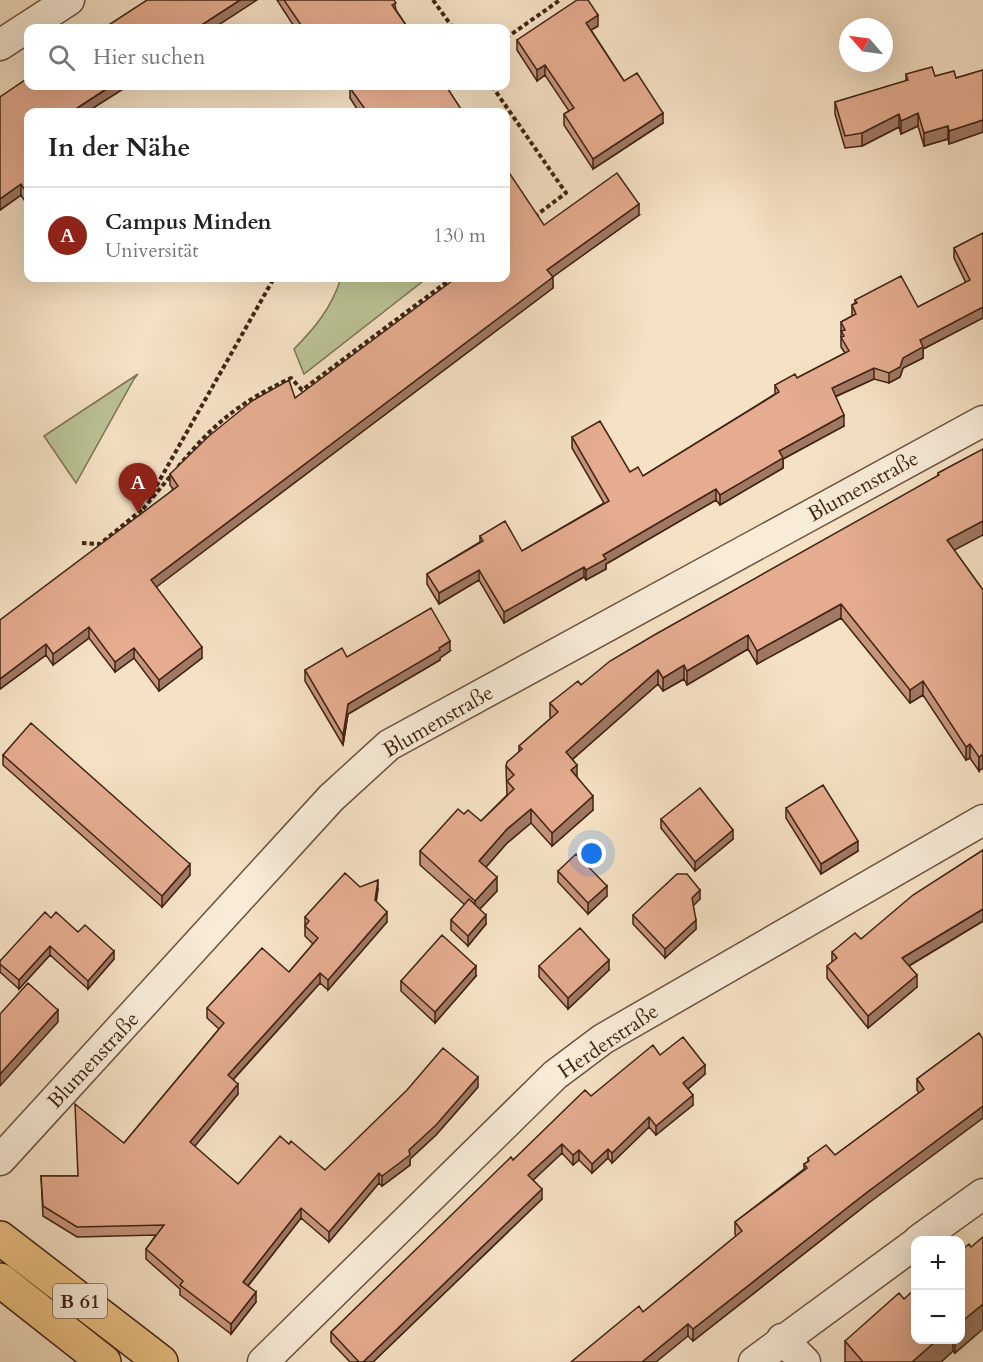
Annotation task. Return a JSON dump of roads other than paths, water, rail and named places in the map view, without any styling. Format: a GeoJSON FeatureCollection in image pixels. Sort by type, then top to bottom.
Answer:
{"type":"FeatureCollection","features":[{"type":"Feature","properties":{"kind":"main road","name":"B 61"},"geometry":{"type":"LineString","coordinates":[[0,1238],[161,1362]]}},
{"type":"Feature","properties":{"kind":"main road","name":"B 61"},"geometry":{"type":"LineString","coordinates":[[0,1280],[104,1362]]}},
{"type":"Feature","properties":{"kind":"street"},"geometry":{"type":"LineString","coordinates":[[32,24],[69,0]]}},
{"type":"Feature","properties":{"kind":"street"},"geometry":{"type":"LineString","coordinates":[[0,45],[24,29]]}},
{"type":"Feature","properties":{"kind":"street","name":"Blumenstraße"},"geometry":{"type":"LineString","coordinates":[[0,1160],[331,798],[389,745],[983,421]]}},
{"type":"Feature","properties":{"kind":"street","name":"Herderstraße"},"geometry":{"type":"LineString","coordinates":[[263,1362],[555,1075],[603,1039],[983,820]]}},
{"type":"Feature","properties":{"kind":"street"},"geometry":{"type":"LineString","coordinates":[[925,1236],[983,1194]]}},
{"type":"Feature","properties":{"kind":"street"},"geometry":{"type":"LineString","coordinates":[[754,1362],[782,1339],[911,1246]]}},
{"type":"Feature","properties":{"kind":"street"},"geometry":{"type":"LineString","coordinates":[[782,1339],[805,1362]]}},
{"type":"Feature","properties":{"kind":"place","name":"Campus Minden"},"geometry":{"type":"Point","coordinates":[138,513]}}]}
